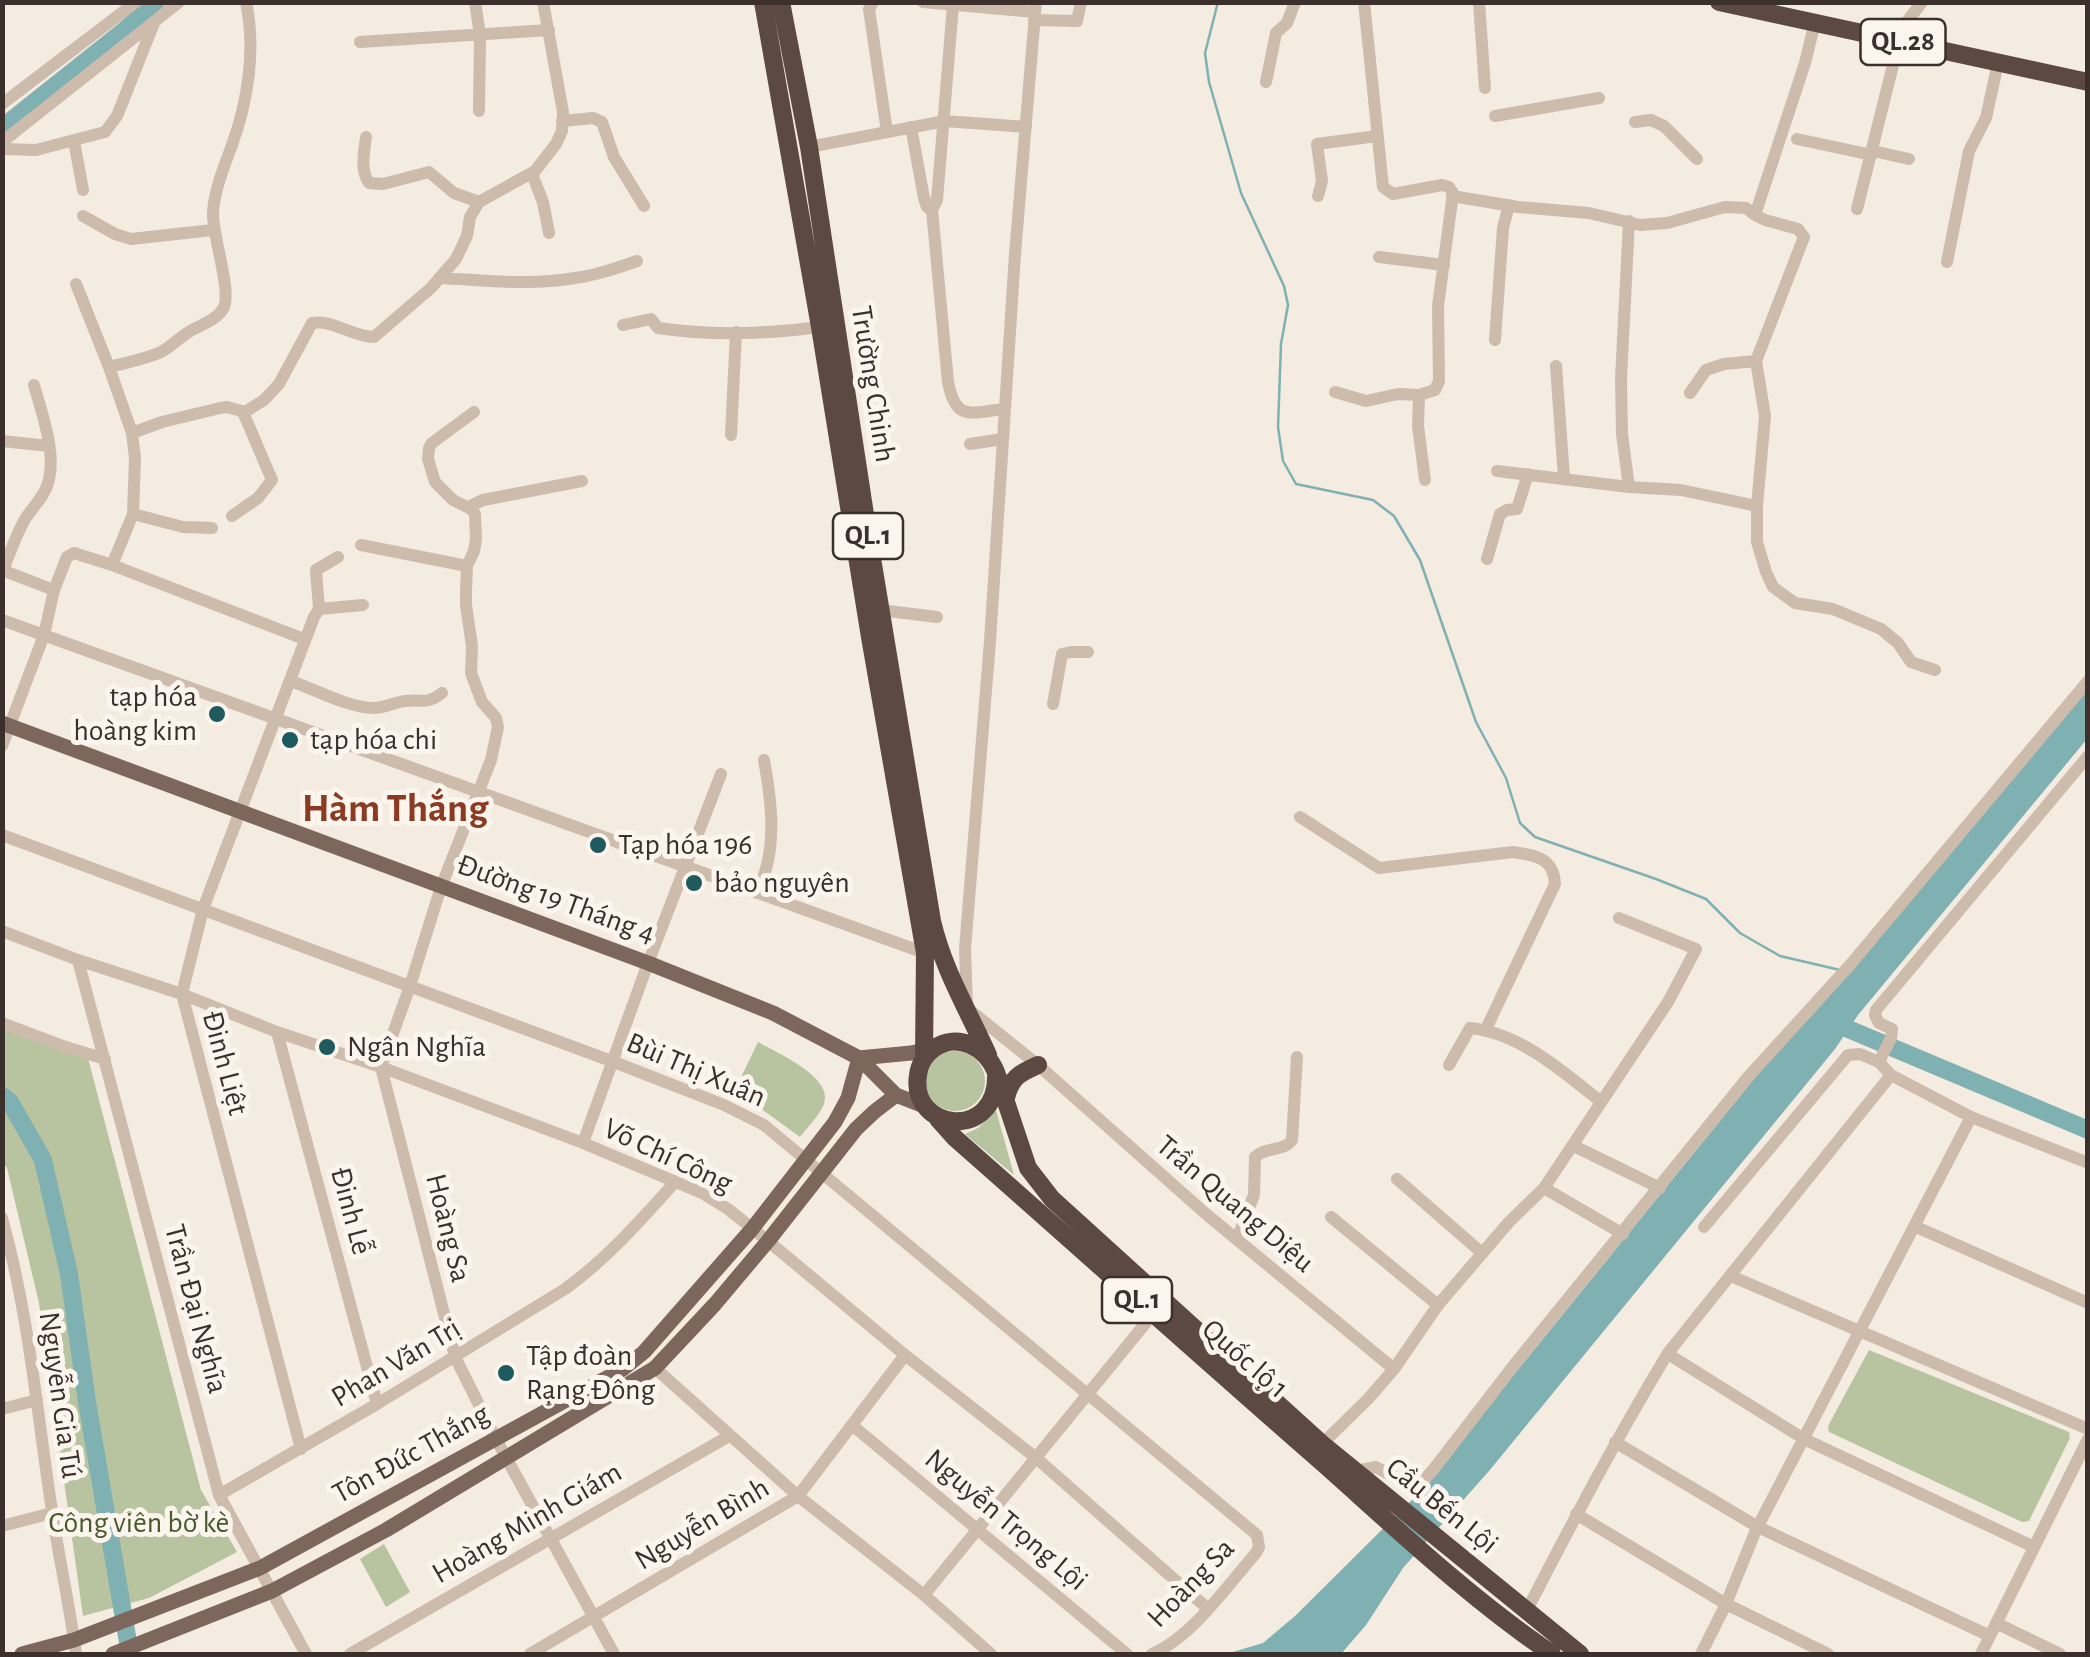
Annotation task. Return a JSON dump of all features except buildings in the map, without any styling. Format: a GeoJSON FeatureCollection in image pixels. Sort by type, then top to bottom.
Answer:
{"type":"FeatureCollection","features":[{"type":"Feature","properties":{"kind":"highway","name":"Trường Chinh"},"geometry":{"type":"LineString","coordinates":[[764,2],[925,953],[927,1052]]}},
{"type":"Feature","properties":{"kind":"highway","name":"Trường Chinh"},"geometry":{"type":"LineString","coordinates":[[781,2],[808,147],[932,921],[948,974],[993,1066]]}},
{"type":"Feature","properties":{"kind":"highway","name":"QL.28"},"geometry":{"type":"LineString","coordinates":[[1719,2],[1772,8],[1896,41],[2088,82]]}},
{"type":"Feature","properties":{"kind":"highway"},"geometry":{"type":"LineString","coordinates":[[927,1052],[945,1043],[970,1044],[981,1050],[993,1066],[997,1086],[993,1100],[974,1118],[947,1121],[929,1110]]}},
{"type":"Feature","properties":{"kind":"highway","name":"QL.1"},"geometry":{"type":"LineString","coordinates":[[927,1052],[916,1082],[918,1094],[929,1110]]}},
{"type":"Feature","properties":{"kind":"highway"},"geometry":{"type":"LineString","coordinates":[[1006,1098],[1010,1084],[1022,1072],[1038,1065]]}},
{"type":"Feature","properties":{"kind":"highway","name":"Quốc lộ 1"},"geometry":{"type":"LineString","coordinates":[[993,1066],[1028,1168],[1052,1199],[1322,1444],[1350,1477]]}},
{"type":"Feature","properties":{"kind":"highway","name":"Quốc lộ 1"},"geometry":{"type":"LineString","coordinates":[[929,1110],[955,1138],[1153,1314],[1350,1477]]}},
{"type":"Feature","properties":{"kind":"highway","name":"Cầu Bến Lội"},"geometry":{"type":"LineString","coordinates":[[1350,1477],[1527,1610]]}},
{"type":"Feature","properties":{"kind":"highway","name":"Cầu Bến Lội"},"geometry":{"type":"LineString","coordinates":[[1350,1477],[1463,1586],[1552,1654]]}},
{"type":"Feature","properties":{"kind":"highway","name":"QL.1"},"geometry":{"type":"LineString","coordinates":[[1527,1610],[1580,1654]]}},
{"type":"Feature","properties":{"kind":"main road","name":"Đường 19 Tháng 4"},"geometry":{"type":"LineString","coordinates":[[6,724],[773,1013],[859,1058],[896,1094],[929,1110]]}},
{"type":"Feature","properties":{"kind":"main road"},"geometry":{"type":"LineString","coordinates":[[859,1058],[927,1052]]}},
{"type":"Feature","properties":{"kind":"main road","name":"Tôn Đức Thắng"},"geometry":{"type":"LineString","coordinates":[[22,1654],[75,1647],[109,1627],[260,1568],[623,1369],[644,1352],[752,1228],[835,1122],[848,1098],[859,1058]]}},
{"type":"Feature","properties":{"kind":"main road","name":"Tôn Đức Thắng"},"geometry":{"type":"LineString","coordinates":[[114,1654],[272,1591],[386,1530],[655,1368],[715,1304],[856,1130],[896,1094]]}},
{"type":"Feature","properties":{"kind":"street"},"geometry":{"type":"LineString","coordinates":[[2,104],[136,2]]}},
{"type":"Feature","properties":{"kind":"street"},"geometry":{"type":"LineString","coordinates":[[2,145],[179,2]]}},
{"type":"Feature","properties":{"kind":"street"},"geometry":{"type":"LineString","coordinates":[[110,368],[158,354],[219,314],[227,299],[214,230],[214,199],[239,123],[247,80],[252,27],[246,2]]}},
{"type":"Feature","properties":{"kind":"street"},"geometry":{"type":"LineString","coordinates":[[475,2],[480,35],[479,111]]}},
{"type":"Feature","properties":{"kind":"street"},"geometry":{"type":"LineString","coordinates":[[132,433],[220,408],[243,412],[253,408],[279,384],[312,322],[374,337],[431,288],[463,247],[470,217],[479,202],[532,174],[547,158],[562,131],[563,112],[543,2]]}},
{"type":"Feature","properties":{"kind":"street"},"geometry":{"type":"LineString","coordinates":[[873,2],[870,9],[887,132]]}},
{"type":"Feature","properties":{"kind":"street"},"geometry":{"type":"LineString","coordinates":[[923,2],[1035,11],[1077,21],[1081,2]]}},
{"type":"Feature","properties":{"kind":"street"},"geometry":{"type":"LineString","coordinates":[[1266,82],[1276,34],[1287,22],[1295,2]]}},
{"type":"Feature","properties":{"kind":"street"},"geometry":{"type":"LineString","coordinates":[[1335,392],[1366,401],[1398,394],[1419,396],[1435,390],[1440,381],[1438,306],[1452,196],[1449,187],[1442,185],[1393,194],[1385,190],[1364,2]]}},
{"type":"Feature","properties":{"kind":"street"},"geometry":{"type":"LineString","coordinates":[[1479,2],[1485,88]]}},
{"type":"Feature","properties":{"kind":"street"},"geometry":{"type":"LineString","coordinates":[[1857,209],[1896,41],[1922,2]]}},
{"type":"Feature","properties":{"kind":"street"},"geometry":{"type":"LineString","coordinates":[[952,5],[945,121],[937,200],[932,210],[948,382],[952,403],[960,411],[1005,409]]}},
{"type":"Feature","properties":{"kind":"street"},"geometry":{"type":"LineString","coordinates":[[967,1008],[965,949],[1035,11]]}},
{"type":"Feature","properties":{"kind":"street"},"geometry":{"type":"LineString","coordinates":[[2,145],[36,150],[98,136],[111,126],[154,22]]}},
{"type":"Feature","properties":{"kind":"street"},"geometry":{"type":"LineString","coordinates":[[1755,215],[1815,22]]}},
{"type":"Feature","properties":{"kind":"street"},"geometry":{"type":"LineString","coordinates":[[360,42],[548,30]]}},
{"type":"Feature","properties":{"kind":"street"},"geometry":{"type":"LineString","coordinates":[[1947,262],[1969,152],[1986,118],[1998,62]]}},
{"type":"Feature","properties":{"kind":"street"},"geometry":{"type":"LineString","coordinates":[[1494,116],[1599,98]]}},
{"type":"Feature","properties":{"kind":"street"},"geometry":{"type":"LineString","coordinates":[[562,121],[594,118],[602,122],[614,157],[644,206]]}},
{"type":"Feature","properties":{"kind":"street"},"geometry":{"type":"LineString","coordinates":[[1635,122],[1651,120],[1664,126],[1697,160]]}},
{"type":"Feature","properties":{"kind":"street"},"geometry":{"type":"LineString","coordinates":[[808,147],[945,121],[1026,127]]}},
{"type":"Feature","properties":{"kind":"street"},"geometry":{"type":"LineString","coordinates":[[910,127],[924,198],[932,210]]}},
{"type":"Feature","properties":{"kind":"street"},"geometry":{"type":"LineString","coordinates":[[1318,196],[1322,181],[1317,144],[1377,136]]}},
{"type":"Feature","properties":{"kind":"street"},"geometry":{"type":"LineString","coordinates":[[366,138],[363,160],[369,183],[383,184],[428,172],[454,194],[479,202]]}},
{"type":"Feature","properties":{"kind":"street"},"geometry":{"type":"LineString","coordinates":[[1797,139],[1909,159]]}},
{"type":"Feature","properties":{"kind":"street"},"geometry":{"type":"LineString","coordinates":[[74,141],[83,190]]}},
{"type":"Feature","properties":{"kind":"street"},"geometry":{"type":"LineString","coordinates":[[532,174],[549,232]]}},
{"type":"Feature","properties":{"kind":"street"},"geometry":{"type":"LineString","coordinates":[[1452,196],[1589,214],[1640,226],[1725,207],[1746,208],[1765,220],[1798,229],[1804,243],[1756,361],[1765,416],[1758,542],[1766,572],[1773,587],[1795,603],[1825,606],[1881,630],[1898,644],[1910,662],[1935,670]]}},
{"type":"Feature","properties":{"kind":"street"},"geometry":{"type":"LineString","coordinates":[[1495,340],[1503,228],[1509,204]]}},
{"type":"Feature","properties":{"kind":"street"},"geometry":{"type":"LineString","coordinates":[[83,216],[131,239],[214,230]]}},
{"type":"Feature","properties":{"kind":"street"},"geometry":{"type":"LineString","coordinates":[[1629,222],[1621,379],[1622,434],[1630,488]]}},
{"type":"Feature","properties":{"kind":"street"},"geometry":{"type":"LineString","coordinates":[[1379,256],[1444,265]]}},
{"type":"Feature","properties":{"kind":"street"},"geometry":{"type":"LineString","coordinates":[[439,278],[557,281],[598,274],[637,261]]}},
{"type":"Feature","properties":{"kind":"street"},"geometry":{"type":"LineString","coordinates":[[76,284],[132,433],[133,514],[112,565]]}},
{"type":"Feature","properties":{"kind":"street"},"geometry":{"type":"LineString","coordinates":[[622,325],[651,319],[657,327],[666,329],[736,332],[820,326]]}},
{"type":"Feature","properties":{"kind":"street"},"geometry":{"type":"LineString","coordinates":[[730,435],[736,332]]}},
{"type":"Feature","properties":{"kind":"street"},"geometry":{"type":"LineString","coordinates":[[1690,393],[1706,370],[1756,361]]}},
{"type":"Feature","properties":{"kind":"street"},"geometry":{"type":"LineString","coordinates":[[1556,366],[1564,478]]}},
{"type":"Feature","properties":{"kind":"street"},"geometry":{"type":"LineString","coordinates":[[34,385],[49,446],[47,487],[18,532],[3,570],[54,590]]}},
{"type":"Feature","properties":{"kind":"street"},"geometry":{"type":"LineString","coordinates":[[1419,396],[1418,426],[1425,480]]}},
{"type":"Feature","properties":{"kind":"street"},"geometry":{"type":"LineString","coordinates":[[232,516],[258,498],[272,480],[243,412]]}},
{"type":"Feature","properties":{"kind":"street"},"geometry":{"type":"LineString","coordinates":[[382,1067],[441,886],[491,760],[498,722],[482,702],[471,673],[466,605],[468,566],[477,531],[474,514],[442,491],[428,459],[432,442],[474,412]]}},
{"type":"Feature","properties":{"kind":"street"},"geometry":{"type":"LineString","coordinates":[[970,444],[1003,439]]}},
{"type":"Feature","properties":{"kind":"street"},"geometry":{"type":"LineString","coordinates":[[2,442],[49,446]]}},
{"type":"Feature","properties":{"kind":"street"},"geometry":{"type":"LineString","coordinates":[[1497,471],[1630,488],[1681,490],[1757,506]]}},
{"type":"Feature","properties":{"kind":"street"},"geometry":{"type":"LineString","coordinates":[[1486,559],[1500,514],[1517,509],[1528,474]]}},
{"type":"Feature","properties":{"kind":"street"},"geometry":{"type":"LineString","coordinates":[[468,508],[483,500],[582,481]]}},
{"type":"Feature","properties":{"kind":"street"},"geometry":{"type":"LineString","coordinates":[[133,514],[171,525],[212,528]]}},
{"type":"Feature","properties":{"kind":"street"},"geometry":{"type":"LineString","coordinates":[[361,545],[468,566]]}},
{"type":"Feature","properties":{"kind":"street"},"geometry":{"type":"LineString","coordinates":[[2,746],[6,724],[44,635],[54,590],[67,557],[74,553],[304,639]]}},
{"type":"Feature","properties":{"kind":"street","name":"Đinh Liệt"},"geometry":{"type":"LineString","coordinates":[[301,1449],[182,994],[203,910],[318,609],[316,570],[338,558]]}},
{"type":"Feature","properties":{"kind":"street"},"geometry":{"type":"LineString","coordinates":[[318,609],[363,605]]}},
{"type":"Feature","properties":{"kind":"street"},"geometry":{"type":"LineString","coordinates":[[880,610],[937,617]]}},
{"type":"Feature","properties":{"kind":"street"},"geometry":{"type":"LineString","coordinates":[[2,620],[925,953]]}},
{"type":"Feature","properties":{"kind":"street"},"geometry":{"type":"LineString","coordinates":[[1053,704],[1062,654],[1088,652]]}},
{"type":"Feature","properties":{"kind":"street"},"geometry":{"type":"LineString","coordinates":[[1350,1477],[1376,1467],[1405,1484],[1423,1481],[1748,1077],[1850,965],[2088,680]]}},
{"type":"Feature","properties":{"kind":"street"},"geometry":{"type":"LineString","coordinates":[[291,681],[358,706],[374,708],[409,700],[432,701],[442,693]]}},
{"type":"Feature","properties":{"kind":"street"},"geometry":{"type":"LineString","coordinates":[[1881,1059],[1892,1029],[1877,1020],[1876,1010],[2088,756]]}},
{"type":"Feature","properties":{"kind":"street"},"geometry":{"type":"LineString","coordinates":[[757,892],[771,842],[770,794],[764,760]]}},
{"type":"Feature","properties":{"kind":"street"},"geometry":{"type":"LineString","coordinates":[[583,1143],[721,774]]}},
{"type":"Feature","properties":{"kind":"street"},"geometry":{"type":"LineString","coordinates":[[1300,818],[1379,868],[1514,852],[1547,860],[1555,871],[1555,884],[1486,1029]]}},
{"type":"Feature","properties":{"kind":"street","name":"Bùi Thị Xuân"},"geometry":{"type":"LineString","coordinates":[[2,835],[614,1062],[752,1118],[806,1158],[1088,1393],[1252,1530],[1259,1541]]}},
{"type":"Feature","properties":{"kind":"street"},"geometry":{"type":"LineString","coordinates":[[1322,1444],[1368,1399],[1438,1305],[1509,1222],[1544,1188],[1668,1002],[1696,948],[1619,918]]}},
{"type":"Feature","properties":{"kind":"street","name":"Võ Chí Công"},"geometry":{"type":"LineString","coordinates":[[2,931],[382,1067],[702,1192],[752,1228],[1035,1458],[1207,1608]]}},
{"type":"Feature","properties":{"kind":"street","name":"Trần Đại Nghĩa"},"geometry":{"type":"LineString","coordinates":[[78,960],[219,1495],[306,1654]]}},
{"type":"Feature","properties":{"kind":"street","name":"Trần Quang Diệu"},"geometry":{"type":"LineString","coordinates":[[967,1008],[1394,1369]]}},
{"type":"Feature","properties":{"kind":"street"},"geometry":{"type":"LineString","coordinates":[[2,1023],[104,1058]]}},
{"type":"Feature","properties":{"kind":"street"},"geometry":{"type":"LineString","coordinates":[[1449,1065],[1470,1028],[1486,1029],[1526,1047],[1600,1101]]}},
{"type":"Feature","properties":{"kind":"street","name":"Đinh Lễ"},"geometry":{"type":"LineString","coordinates":[[278,1032],[377,1404]]}},
{"type":"Feature","properties":{"kind":"street"},"geometry":{"type":"LineString","coordinates":[[1704,1227],[1848,1055],[1881,1059],[1891,1076],[1971,1117],[2088,1163]]}},
{"type":"Feature","properties":{"kind":"street"},"geometry":{"type":"LineString","coordinates":[[1236,1239],[1254,1195],[1255,1156],[1286,1146],[1292,1140],[1297,1057]]}},
{"type":"Feature","properties":{"kind":"street","name":"Hoàng Sa"},"geometry":{"type":"LineString","coordinates":[[382,1067],[455,1357],[614,1654]]}},
{"type":"Feature","properties":{"kind":"street"},"geometry":{"type":"LineString","coordinates":[[1527,1610],[1615,1442],[1668,1354],[1891,1076]]}},
{"type":"Feature","properties":{"kind":"street"},"geometry":{"type":"LineString","coordinates":[[1701,1654],[1758,1526],[1971,1117]]}},
{"type":"Feature","properties":{"kind":"street"},"geometry":{"type":"LineString","coordinates":[[1574,1146],[1660,1188]]}},
{"type":"Feature","properties":{"kind":"street"},"geometry":{"type":"LineString","coordinates":[[1397,1179],[1482,1253]]}},
{"type":"Feature","properties":{"kind":"street","name":"Phan Văn Trị"},"geometry":{"type":"LineString","coordinates":[[219,1495],[455,1357],[588,1272],[628,1235],[676,1181]]}},
{"type":"Feature","properties":{"kind":"street"},"geometry":{"type":"LineString","coordinates":[[1544,1188],[1623,1234]]}},
{"type":"Feature","properties":{"kind":"street"},"geometry":{"type":"LineString","coordinates":[[1330,1217],[1438,1305]]}},
{"type":"Feature","properties":{"kind":"street","name":"Nguyễn Gia Tú"},"geometry":{"type":"LineString","coordinates":[[2,1218],[16,1266],[75,1647]]}},
{"type":"Feature","properties":{"kind":"street"},"geometry":{"type":"LineString","coordinates":[[1914,1226],[2088,1303]]}},
{"type":"Feature","properties":{"kind":"street"},"geometry":{"type":"LineString","coordinates":[[1731,1276],[2088,1430]]}},
{"type":"Feature","properties":{"kind":"street"},"geometry":{"type":"LineString","coordinates":[[924,1595],[1153,1314]]}},
{"type":"Feature","properties":{"kind":"street"},"geometry":{"type":"LineString","coordinates":[[1668,1354],[1804,1439],[2034,1547]]}},
{"type":"Feature","properties":{"kind":"street","name":"Nguyễn Bình"},"geometry":{"type":"LineString","coordinates":[[530,1654],[798,1496],[906,1355]]}},
{"type":"Feature","properties":{"kind":"street"},"geometry":{"type":"LineString","coordinates":[[655,1368],[798,1496],[924,1595],[990,1654]]}},
{"type":"Feature","properties":{"kind":"street"},"geometry":{"type":"LineString","coordinates":[[2,1410],[38,1400]]}},
{"type":"Feature","properties":{"kind":"street","name":"Nguyễn Trọng Lội"},"geometry":{"type":"LineString","coordinates":[[852,1425],[1127,1654]]}},
{"type":"Feature","properties":{"kind":"street","name":"Hoàng Minh Giám"},"geometry":{"type":"LineString","coordinates":[[350,1654],[729,1436]]}},
{"type":"Feature","properties":{"kind":"street"},"geometry":{"type":"LineString","coordinates":[[1981,1654],[2088,1439]]}},
{"type":"Feature","properties":{"kind":"street"},"geometry":{"type":"LineString","coordinates":[[1615,1442],[1758,1526],[1993,1629],[2060,1654]]}},
{"type":"Feature","properties":{"kind":"street"},"geometry":{"type":"LineString","coordinates":[[2,1526],[52,1513]]}},
{"type":"Feature","properties":{"kind":"street"},"geometry":{"type":"LineString","coordinates":[[1576,1514],[1726,1604],[1828,1654]]}},
{"type":"Feature","properties":{"kind":"street","name":"Hoàng Sa"},"geometry":{"type":"LineString","coordinates":[[1152,1654],[1176,1642],[1256,1552],[1259,1541]]}},
{"type":"Feature","properties":{"kind":"green space","name":"Công viên bờ kè"},"geometry":{"type":"Polygon","coordinates":[[[2,1029],[88,1058],[201,1490],[237,1552],[149,1598],[83,1616],[39,1303],[3,1163],[2,1029]]]}},
{"type":"Feature","properties":{"kind":"green space"},"geometry":{"type":"Polygon","coordinates":[[[758,1042],[802,1067],[821,1084],[824,1104],[800,1137],[749,1100],[733,1094],[758,1042]]]}},
{"type":"Feature","properties":{"kind":"green space"},"geometry":{"type":"Polygon","coordinates":[[[955,1051],[976,1060],[985,1081],[976,1102],[955,1111],[934,1102],[925,1081],[934,1060],[955,1051]]]}},
{"type":"Feature","properties":{"kind":"green space"},"geometry":{"type":"Polygon","coordinates":[[[996,1110],[1014,1175],[965,1134],[978,1128],[996,1110]]]}},
{"type":"Feature","properties":{"kind":"green space"},"geometry":{"type":"Polygon","coordinates":[[[1869,1350],[2069,1432],[2070,1438],[2029,1521],[2022,1522],[1829,1432],[1828,1426],[1869,1350]]]}},
{"type":"Feature","properties":{"kind":"green space"},"geometry":{"type":"Polygon","coordinates":[[[384,1544],[410,1592],[386,1607],[360,1559],[384,1544]]]}},
{"type":"Feature","properties":{"kind":"water"},"geometry":{"type":"Polygon","coordinates":[[[2087,690],[2087,739],[1489,1471],[1403,1568],[1366,1625],[1341,1654],[1226,1654],[1263,1643],[1430,1482],[1758,1074],[2087,690]]]}},
{"type":"Feature","properties":{"kind":"waterway"},"geometry":{"type":"LineString","coordinates":[[2,128],[156,2]]}},
{"type":"Feature","properties":{"kind":"waterway"},"geometry":{"type":"LineString","coordinates":[[1218,2],[1205,53],[1209,82],[1241,193],[1284,286],[1288,305],[1281,344],[1278,427],[1283,461],[1296,484],[1373,500],[1394,516],[1420,560],[1476,722],[1506,778],[1520,823],[1535,837],[1706,899],[1740,933],[1780,956],[1840,970]]}},
{"type":"Feature","properties":{"kind":"waterway"},"geometry":{"type":"LineString","coordinates":[[1832,1026],[1834,1023],[2088,1130]]}},
{"type":"Feature","properties":{"kind":"waterway"},"geometry":{"type":"LineString","coordinates":[[2,1096],[10,1102],[43,1160],[69,1274],[130,1654]]}},
{"type":"Feature","properties":{"kind":"place","name":"tạp hóa hoàng kim"},"geometry":{"type":"Point","coordinates":[217,714]}},
{"type":"Feature","properties":{"kind":"place","name":"tạp hóa chi"},"geometry":{"type":"Point","coordinates":[290,740]}},
{"type":"Feature","properties":{"kind":"place","name":"Tạp hóa 196"},"geometry":{"type":"Point","coordinates":[598,845]}},
{"type":"Feature","properties":{"kind":"place","name":"bảo nguyên"},"geometry":{"type":"Point","coordinates":[694,883]}},
{"type":"Feature","properties":{"kind":"place","name":"Ngân Nghĩa"},"geometry":{"type":"Point","coordinates":[327,1047]}},
{"type":"Feature","properties":{"kind":"place","name":"Tập đoàn Rạng Đông"},"geometry":{"type":"Point","coordinates":[506,1373]}},
{"type":"Feature","properties":{"kind":"district","name":"Hàm Thắng"},"geometry":{"type":"Point","coordinates":[395,809]}}]}
